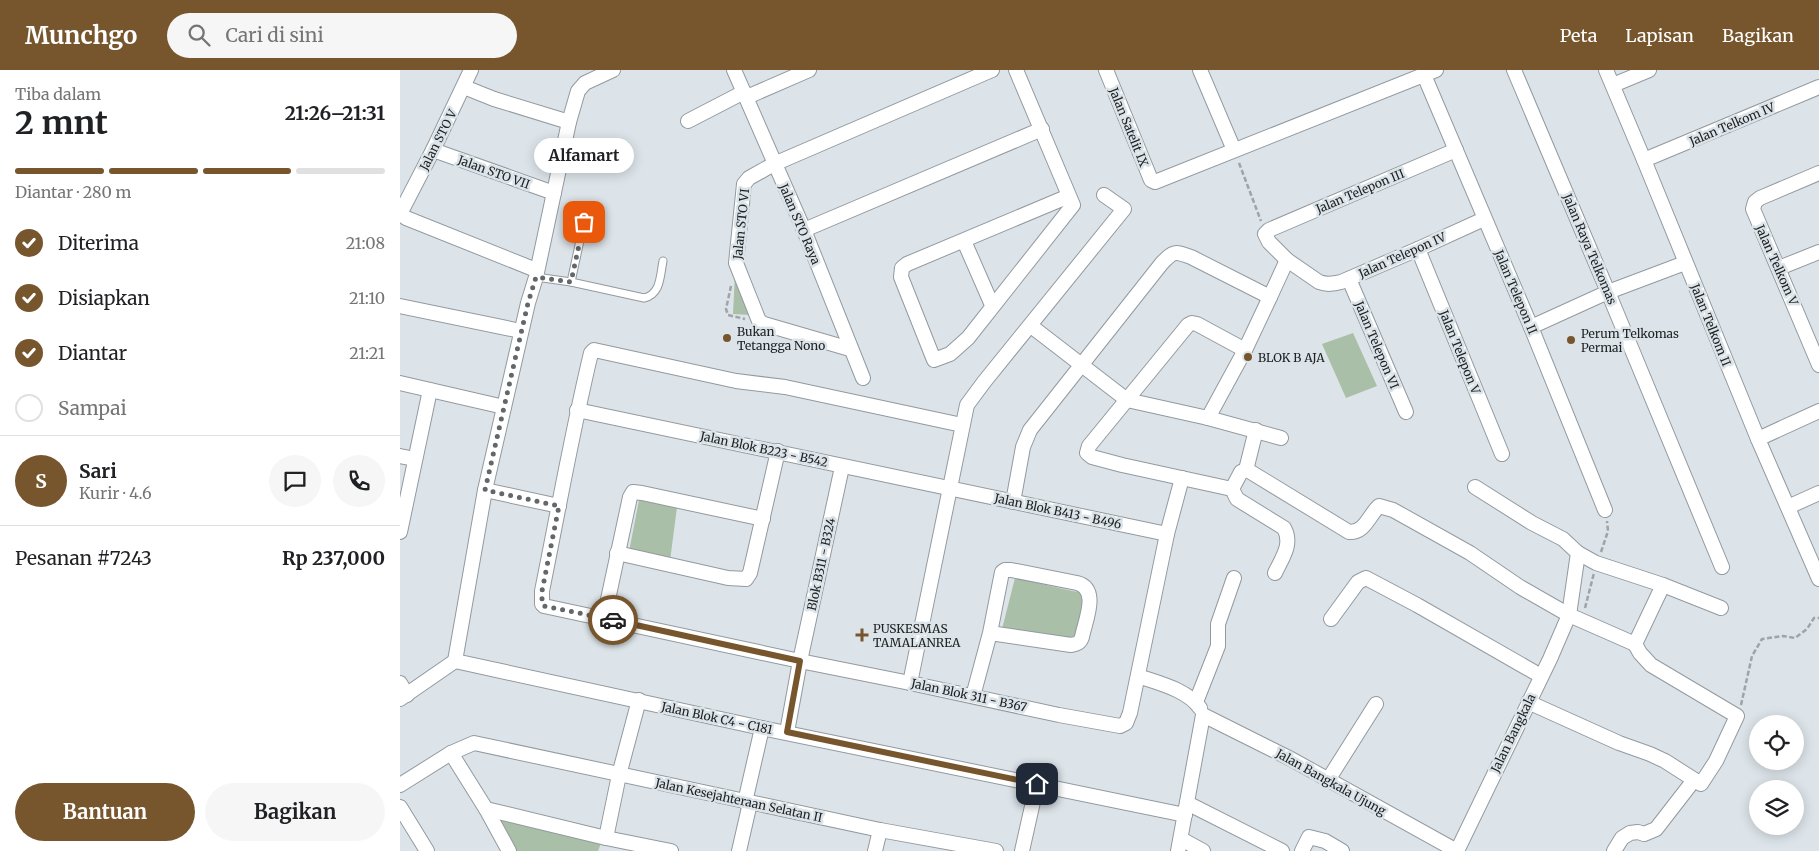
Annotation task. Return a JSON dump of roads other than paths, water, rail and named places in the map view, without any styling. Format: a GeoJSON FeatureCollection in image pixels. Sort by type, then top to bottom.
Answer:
{"type":"FeatureCollection","features":[{"type":"Feature","properties":{"kind":"street","name":"Jalan STO V"},"geometry":{"type":"LineString","coordinates":[[471,70],[402,210],[402,215],[536,273]]}},
{"type":"Feature","properties":{"kind":"street"},"geometry":{"type":"LineString","coordinates":[[402,692],[455,661],[485,490],[569,122],[580,87],[585,82],[613,70]]}},
{"type":"Feature","properties":{"kind":"street","name":"Jalan STO Raya"},"geometry":{"type":"LineString","coordinates":[[734,70],[804,230],[863,378]]}},
{"type":"Feature","properties":{"kind":"street"},"geometry":{"type":"LineString","coordinates":[[688,121],[745,95],[809,70]]}},
{"type":"Feature","properties":{"kind":"street"},"geometry":{"type":"LineString","coordinates":[[774,164],[992,70]]}},
{"type":"Feature","properties":{"kind":"street"},"geometry":{"type":"LineString","coordinates":[[1016,70],[1073,204],[968,338],[950,354],[934,360],[901,277],[901,272],[907,264],[1069,196]]}},
{"type":"Feature","properties":{"kind":"street","name":"Jalan Satelit IX"},"geometry":{"type":"LineString","coordinates":[[1106,70],[1154,182],[1234,150]]}},
{"type":"Feature","properties":{"kind":"street"},"geometry":{"type":"LineString","coordinates":[[1200,70],[1234,150],[1430,73]]}},
{"type":"Feature","properties":{"kind":"street","name":"Jalan Raya Telkomas"},"geometry":{"type":"LineString","coordinates":[[1514,70],[1722,567]]}},
{"type":"Feature","properties":{"kind":"street","name":"Jalan Telkom II"},"geometry":{"type":"LineString","coordinates":[[1606,70],[1758,439],[1818,574]]}},
{"type":"Feature","properties":{"kind":"street"},"geometry":{"type":"LineString","coordinates":[[1612,85],[1648,70]]}},
{"type":"Feature","properties":{"kind":"street","name":"Jalan Telepon II"},"geometry":{"type":"LineString","coordinates":[[1430,73],[1456,150],[1531,327],[1605,510]]}},
{"type":"Feature","properties":{"kind":"street"},"geometry":{"type":"LineString","coordinates":[[464,87],[509,104],[569,122]]}},
{"type":"Feature","properties":{"kind":"street","name":"Jalan Telkom IV"},"geometry":{"type":"LineString","coordinates":[[1644,160],[1819,87]]}},
{"type":"Feature","properties":{"kind":"street"},"geometry":{"type":"LineString","coordinates":[[804,230],[1042,129]]}},
{"type":"Feature","properties":{"kind":"street","name":"Jalan STO VII"},"geometry":{"type":"LineString","coordinates":[[433,150],[554,193]]}},
{"type":"Feature","properties":{"kind":"street","name":"Jalan Telepon III"},"geometry":{"type":"LineString","coordinates":[[1286,260],[1269,242],[1265,234],[1269,230],[1456,150]]}},
{"type":"Feature","properties":{"kind":"street","name":"Jalan STO VI"},"geometry":{"type":"LineString","coordinates":[[774,164],[749,178],[744,184],[736,259],[742,280],[759,321],[763,324],[850,349]]}},
{"type":"Feature","properties":{"kind":"street","name":"Jalan Telkom V"},"geometry":{"type":"LineString","coordinates":[[1819,173],[1760,198],[1753,205],[1761,232],[1814,335],[1819,365]]}},
{"type":"Feature","properties":{"kind":"street"},"geometry":{"type":"LineString","coordinates":[[910,682],[962,426],[970,401],[1124,209],[1104,195]]}},
{"type":"Feature","properties":{"kind":"street","name":"Jalan Telepon IV"},"geometry":{"type":"LineString","coordinates":[[1286,260],[1319,282],[1332,284],[1349,279],[1484,219]]}},
{"type":"Feature","properties":{"kind":"street"},"geometry":{"type":"LineString","coordinates":[[964,240],[992,305]]}},
{"type":"Feature","properties":{"kind":"street","name":"Jalan Telepon V"},"geometry":{"type":"LineString","coordinates":[[1418,249],[1502,454]]}},
{"type":"Feature","properties":{"kind":"street"},"geometry":{"type":"LineString","coordinates":[[1012,502],[1023,447],[1030,430],[1162,263],[1175,252],[1191,257],[1270,297]]}},
{"type":"Feature","properties":{"kind":"street"},"geometry":{"type":"LineString","coordinates":[[1779,268],[1819,252]]}},
{"type":"Feature","properties":{"kind":"street"},"geometry":{"type":"LineString","coordinates":[[1208,418],[1245,350],[1286,260]]}},
{"type":"Feature","properties":{"kind":"street"},"geometry":{"type":"LineString","coordinates":[[1531,327],[1608,292],[1685,263]]}},
{"type":"Feature","properties":{"kind":"street","name":"Jalan Telepon VI"},"geometry":{"type":"LineString","coordinates":[[1349,279],[1406,412]]}},
{"type":"Feature","properties":{"kind":"street"},"geometry":{"type":"LineString","coordinates":[[400,306],[521,331]]}},
{"type":"Feature","properties":{"kind":"street"},"geometry":{"type":"LineString","coordinates":[[1232,489],[1122,466],[1088,455],[1087,453],[1089,446],[1181,333],[1192,323],[1245,350]]}},
{"type":"Feature","properties":{"kind":"street"},"geometry":{"type":"LineString","coordinates":[[1031,326],[1127,400],[1208,418],[1281,438]]}},
{"type":"Feature","properties":{"kind":"street"},"geometry":{"type":"LineString","coordinates":[[485,490],[559,506],[591,353],[597,350],[736,382],[793,389],[962,426]]}},
{"type":"Feature","properties":{"kind":"street"},"geometry":{"type":"LineString","coordinates":[[400,383],[504,407]]}},
{"type":"Feature","properties":{"kind":"street"},"geometry":{"type":"LineString","coordinates":[[400,528],[430,390]]}},
{"type":"Feature","properties":{"kind":"street","name":"Jalan Blok B223 - B542"},"geometry":{"type":"LineString","coordinates":[[578,410],[778,451],[842,467],[950,488]]}},
{"type":"Feature","properties":{"kind":"street"},"geometry":{"type":"LineString","coordinates":[[1758,439],[1819,411]]}},
{"type":"Feature","properties":{"kind":"street"},"geometry":{"type":"LineString","coordinates":[[1246,470],[1256,430]]}},
{"type":"Feature","properties":{"kind":"street"},"geometry":{"type":"LineString","coordinates":[[617,553],[728,578],[746,579],[750,573],[778,451]]}},
{"type":"Feature","properties":{"kind":"street"},"geometry":{"type":"LineString","coordinates":[[400,456],[415,459]]}},
{"type":"Feature","properties":{"kind":"street","name":"Blok B311 - B324"},"geometry":{"type":"LineString","coordinates":[[787,732],[800,661],[842,467]]}},
{"type":"Feature","properties":{"kind":"street"},"geometry":{"type":"LineString","coordinates":[[1232,489],[1241,472],[1246,470]]}},
{"type":"Feature","properties":{"kind":"street"},"geometry":{"type":"LineString","coordinates":[[1246,470],[1349,532],[1360,530],[1379,506],[1393,510],[1460,546],[1520,587],[1568,615],[1635,644],[1651,664],[1737,716],[1716,761],[1701,784],[1679,769],[1650,754],[1528,702]]}},
{"type":"Feature","properties":{"kind":"street"},"geometry":{"type":"LineString","coordinates":[[1182,478],[1167,534],[1138,676],[1175,690],[1196,702],[1203,715],[1179,845],[1203,851]]}},
{"type":"Feature","properties":{"kind":"street"},"geometry":{"type":"LineString","coordinates":[[1475,487],[1532,523],[1563,539],[1578,553],[1596,563],[1663,585],[1721,608]]}},
{"type":"Feature","properties":{"kind":"street","name":"Jalan Blok B413 - B496"},"geometry":{"type":"LineString","coordinates":[[950,488],[1167,534]]}},
{"type":"Feature","properties":{"kind":"street"},"geometry":{"type":"LineString","coordinates":[[1232,489],[1237,499],[1284,528],[1288,535],[1288,545],[1275,573]]}},
{"type":"Feature","properties":{"kind":"street"},"geometry":{"type":"LineString","coordinates":[[604,618],[617,553],[630,497],[633,492],[763,519]]}},
{"type":"Feature","properties":{"kind":"street"},"geometry":{"type":"LineString","coordinates":[[1788,507],[1819,493]]}},
{"type":"Feature","properties":{"kind":"street","name":"Jalan Blok 311 - B367"},"geometry":{"type":"LineString","coordinates":[[559,506],[542,591],[542,604],[544,606],[1117,726],[1124,724],[1130,713],[1138,676]]}},
{"type":"Feature","properties":{"kind":"street","name":"Jalan Bangkala"},"geometry":{"type":"LineString","coordinates":[[1450,849],[1528,702],[1568,615],[1578,553]]}},
{"type":"Feature","properties":{"kind":"street"},"geometry":{"type":"LineString","coordinates":[[973,696],[990,632],[1002,572],[1005,570],[1015,571],[1084,585],[1089,592],[1090,599],[1080,641],[1076,644],[1071,645],[990,632]]}},
{"type":"Feature","properties":{"kind":"street"},"geometry":{"type":"LineString","coordinates":[[1196,702],[1218,646],[1218,624],[1234,578]]}},
{"type":"Feature","properties":{"kind":"street"},"geometry":{"type":"LineString","coordinates":[[1330,619],[1358,582],[1366,578],[1541,676]]}},
{"type":"Feature","properties":{"kind":"street"},"geometry":{"type":"LineString","coordinates":[[1635,644],[1663,585]]}},
{"type":"Feature","properties":{"kind":"street","name":"Jalan Blok C4 - C181"},"geometry":{"type":"LineString","coordinates":[[455,661],[762,728],[1037,784],[1186,809],[1282,851]]}},
{"type":"Feature","properties":{"kind":"street"},"geometry":{"type":"LineString","coordinates":[[606,838],[619,775],[639,700]]}},
{"type":"Feature","properties":{"kind":"street"},"geometry":{"type":"LineString","coordinates":[[1328,780],[1376,704]]}},
{"type":"Feature","properties":{"kind":"street","name":"Jalan Bangkala Ujung"},"geometry":{"type":"LineString","coordinates":[[1203,715],[1291,759],[1450,849]]}},
{"type":"Feature","properties":{"kind":"street"},"geometry":{"type":"LineString","coordinates":[[739,851],[762,728]]}},
{"type":"Feature","properties":{"kind":"street","name":"Jalan Kesejahteraan Selatan II"},"geometry":{"type":"LineString","coordinates":[[451,753],[474,743],[483,744],[619,775],[880,830],[996,851]]}},
{"type":"Feature","properties":{"kind":"street"},"geometry":{"type":"LineString","coordinates":[[400,785],[451,753],[486,809],[509,851]]}},
{"type":"Feature","properties":{"kind":"street"},"geometry":{"type":"LineString","coordinates":[[1614,851],[1622,838],[1630,833],[1638,832],[1644,834],[1656,829],[1694,780]]}},
{"type":"Feature","properties":{"kind":"street"},"geometry":{"type":"LineString","coordinates":[[1022,851],[1037,784]]}},
{"type":"Feature","properties":{"kind":"street"},"geometry":{"type":"LineString","coordinates":[[400,807],[427,851]]}},
{"type":"Feature","properties":{"kind":"street"},"geometry":{"type":"LineString","coordinates":[[486,809],[606,838],[671,851]]}},
{"type":"Feature","properties":{"kind":"street"},"geometry":{"type":"LineString","coordinates":[[875,851],[880,830]]}},
{"type":"Feature","properties":{"kind":"street"},"geometry":{"type":"LineString","coordinates":[[1302,851],[1309,836],[1325,841],[1342,851]]}},
{"type":"Feature","properties":{"kind":"lane"},"geometry":{"type":"LineString","coordinates":[[571,282],[584,222]]}},
{"type":"Feature","properties":{"kind":"lane"},"geometry":{"type":"LineString","coordinates":[[536,273],[644,298],[650,297],[658,290],[663,261]]}},
{"type":"Feature","properties":{"kind":"place","name":"Alfamart"},"geometry":{"type":"Point","coordinates":[584,222]}},
{"type":"Feature","properties":{"kind":"place","name":"Bukan Tetangga Nono"},"geometry":{"type":"Point","coordinates":[727,338]}},
{"type":"Feature","properties":{"kind":"place","name":"Perum Telkomas Permai"},"geometry":{"type":"Point","coordinates":[1571,340]}},
{"type":"Feature","properties":{"kind":"place","name":"BLOK B AJA"},"geometry":{"type":"Point","coordinates":[1248,357]}},
{"type":"Feature","properties":{"kind":"place","name":"PUSKESMAS TAMALANREA"},"geometry":{"type":"Point","coordinates":[862,635]}}]}
